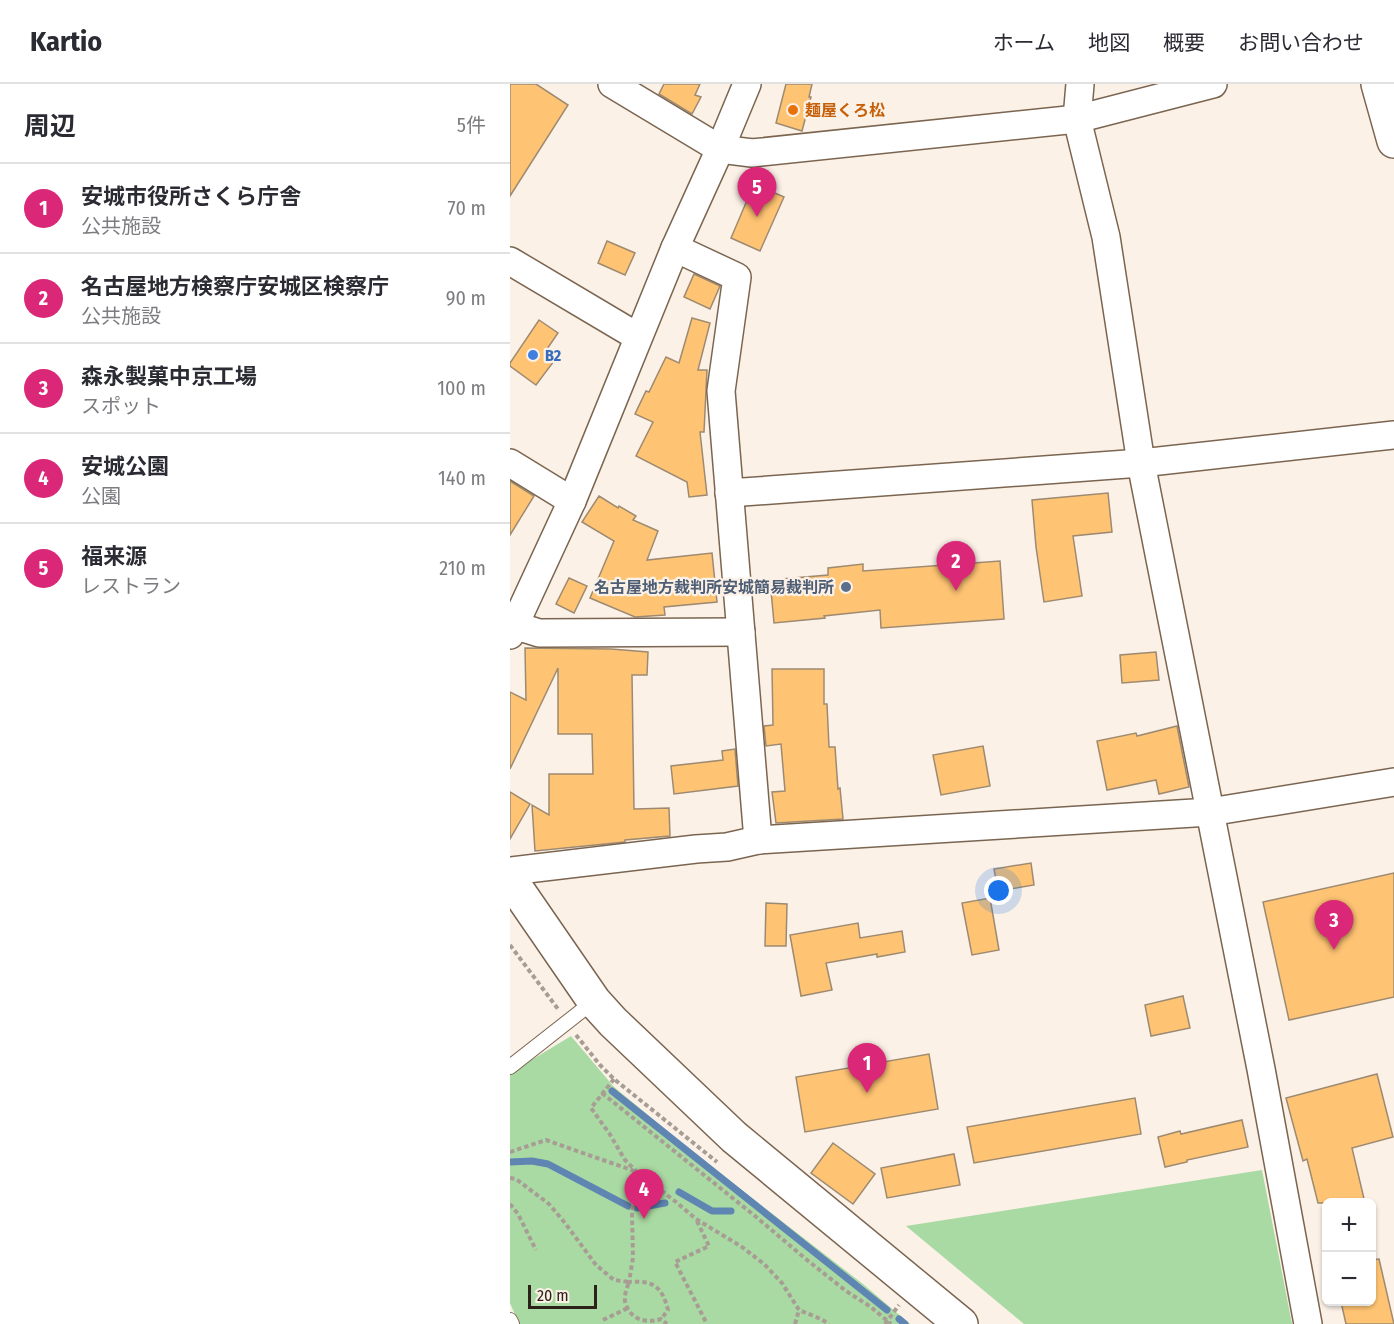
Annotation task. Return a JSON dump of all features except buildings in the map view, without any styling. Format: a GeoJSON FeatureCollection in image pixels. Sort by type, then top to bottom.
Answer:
{"type":"FeatureCollection","features":[{"type":"Feature","properties":{"kind":"street"},"geometry":{"type":"LineString","coordinates":[[612,84],[720,149],[752,153],[1077,119],[1213,84]]}},
{"type":"Feature","properties":{"kind":"street"},"geometry":{"type":"LineString","coordinates":[[741,632],[539,633],[512,630],[572,501],[675,248],[747,84]]}},
{"type":"Feature","properties":{"kind":"street"},"geometry":{"type":"LineString","coordinates":[[1080,84],[1077,119],[1106,237],[1141,463],[1261,1069],[1308,1324]]}},
{"type":"Feature","properties":{"kind":"street"},"geometry":{"type":"LineString","coordinates":[[1378,84],[1394,141]]}},
{"type":"Feature","properties":{"kind":"street"},"geometry":{"type":"LineString","coordinates":[[675,248],[737,277],[721,391],[758,840]]}},
{"type":"Feature","properties":{"kind":"street"},"geometry":{"type":"LineString","coordinates":[[510,261],[638,338]]}},
{"type":"Feature","properties":{"kind":"street"},"geometry":{"type":"LineString","coordinates":[[729,493],[1141,463],[1394,435]]}},
{"type":"Feature","properties":{"kind":"street"},"geometry":{"type":"LineString","coordinates":[[510,463],[572,501]]}},
{"type":"Feature","properties":{"kind":"street"},"geometry":{"type":"LineString","coordinates":[[510,871],[727,847],[758,840],[1210,812],[1394,782]]}},
{"type":"Feature","properties":{"kind":"street"},"geometry":{"type":"LineString","coordinates":[[510,879],[594,1001],[613,1022],[734,1137],[961,1324]]}},
{"type":"Feature","properties":{"kind":"lane"},"geometry":{"type":"LineString","coordinates":[[510,1067],[594,1001]]}},
{"type":"Feature","properties":{"kind":"lane"},"geometry":{"type":"LineString","coordinates":[[510,1320],[512,1324]]}},
{"type":"Feature","properties":{"kind":"path"},"geometry":{"type":"LineString","coordinates":[[614,1079],[591,1108],[625,1160],[696,1219],[742,1247],[764,1264],[782,1283],[799,1310],[828,1324]]}},
{"type":"Feature","properties":{"kind":"path"},"geometry":{"type":"LineString","coordinates":[[602,1094],[846,1291],[871,1307],[888,1323],[900,1305]]}},
{"type":"Feature","properties":{"kind":"path"},"geometry":{"type":"LineString","coordinates":[[510,1152],[546,1140],[637,1172]]}},
{"type":"Feature","properties":{"kind":"path"},"geometry":{"type":"LineString","coordinates":[[510,1178],[516,1179],[549,1203],[596,1265],[614,1280],[629,1282],[641,1281],[659,1288],[668,1310],[661,1319],[654,1323],[641,1323],[632,1315],[625,1300],[626,1290],[629,1282],[633,1258],[632,1213],[637,1172]]}},
{"type":"Feature","properties":{"kind":"path"},"geometry":{"type":"LineString","coordinates":[[510,1204],[518,1214],[536,1250]]}},
{"type":"Feature","properties":{"kind":"path"},"geometry":{"type":"LineString","coordinates":[[696,1219],[709,1246],[675,1262],[707,1324]]}},
{"type":"Feature","properties":{"kind":"path"},"geometry":{"type":"LineString","coordinates":[[603,1320],[628,1308]]}},
{"type":"Feature","properties":{"kind":"path"},"geometry":{"type":"LineString","coordinates":[[795,1324],[799,1310]]}},
{"type":"Feature","properties":{"kind":"path"},"geometry":{"type":"LineString","coordinates":[[661,1319],[667,1324]]}},
{"type":"Feature","properties":{"kind":"green space"},"geometry":{"type":"Polygon","coordinates":[[[571,1036],[614,1087],[694,1153],[863,1284],[910,1324],[519,1324],[510,1303],[510,1073],[571,1036]]]}},
{"type":"Feature","properties":{"kind":"green space"},"geometry":{"type":"Polygon","coordinates":[[[1262,1170],[1292,1324],[1024,1324],[906,1226],[1262,1170]]]}},
{"type":"Feature","properties":{"kind":"waterway"},"geometry":{"type":"LineString","coordinates":[[612,1091],[887,1310]]}},
{"type":"Feature","properties":{"kind":"waterway"},"geometry":{"type":"LineString","coordinates":[[510,1162],[532,1161],[548,1164],[628,1206]]}},
{"type":"Feature","properties":{"kind":"waterway"},"geometry":{"type":"LineString","coordinates":[[679,1192],[712,1211],[731,1211]]}},
{"type":"Feature","properties":{"kind":"waterway"},"geometry":{"type":"LineString","coordinates":[[637,1208],[665,1203]]}},
{"type":"Feature","properties":{"kind":"waterway"},"geometry":{"type":"LineString","coordinates":[[899,1319],[905,1324]]}},
{"type":"Feature","properties":{"kind":"place","name":"麺屋くろ松"},"geometry":{"type":"Point","coordinates":[793,110]}},
{"type":"Feature","properties":{"kind":"place","name":"福来源"},"geometry":{"type":"Point","coordinates":[757,217]}},
{"type":"Feature","properties":{"kind":"place","name":"B2"},"geometry":{"type":"Point","coordinates":[533,355]}},
{"type":"Feature","properties":{"kind":"place","name":"名古屋地方裁判所安城簡易裁判所"},"geometry":{"type":"Point","coordinates":[846,587]}},
{"type":"Feature","properties":{"kind":"place","name":"名古屋地方検察庁安城区検察庁"},"geometry":{"type":"Point","coordinates":[956,591]}},
{"type":"Feature","properties":{"kind":"place","name":"森永製菓中京工場"},"geometry":{"type":"Point","coordinates":[1334,950]}},
{"type":"Feature","properties":{"kind":"place","name":"安城市役所さくら庁舎"},"geometry":{"type":"Point","coordinates":[867,1093]}},
{"type":"Feature","properties":{"kind":"place","name":"安城公園"},"geometry":{"type":"Point","coordinates":[644,1219]}}]}
